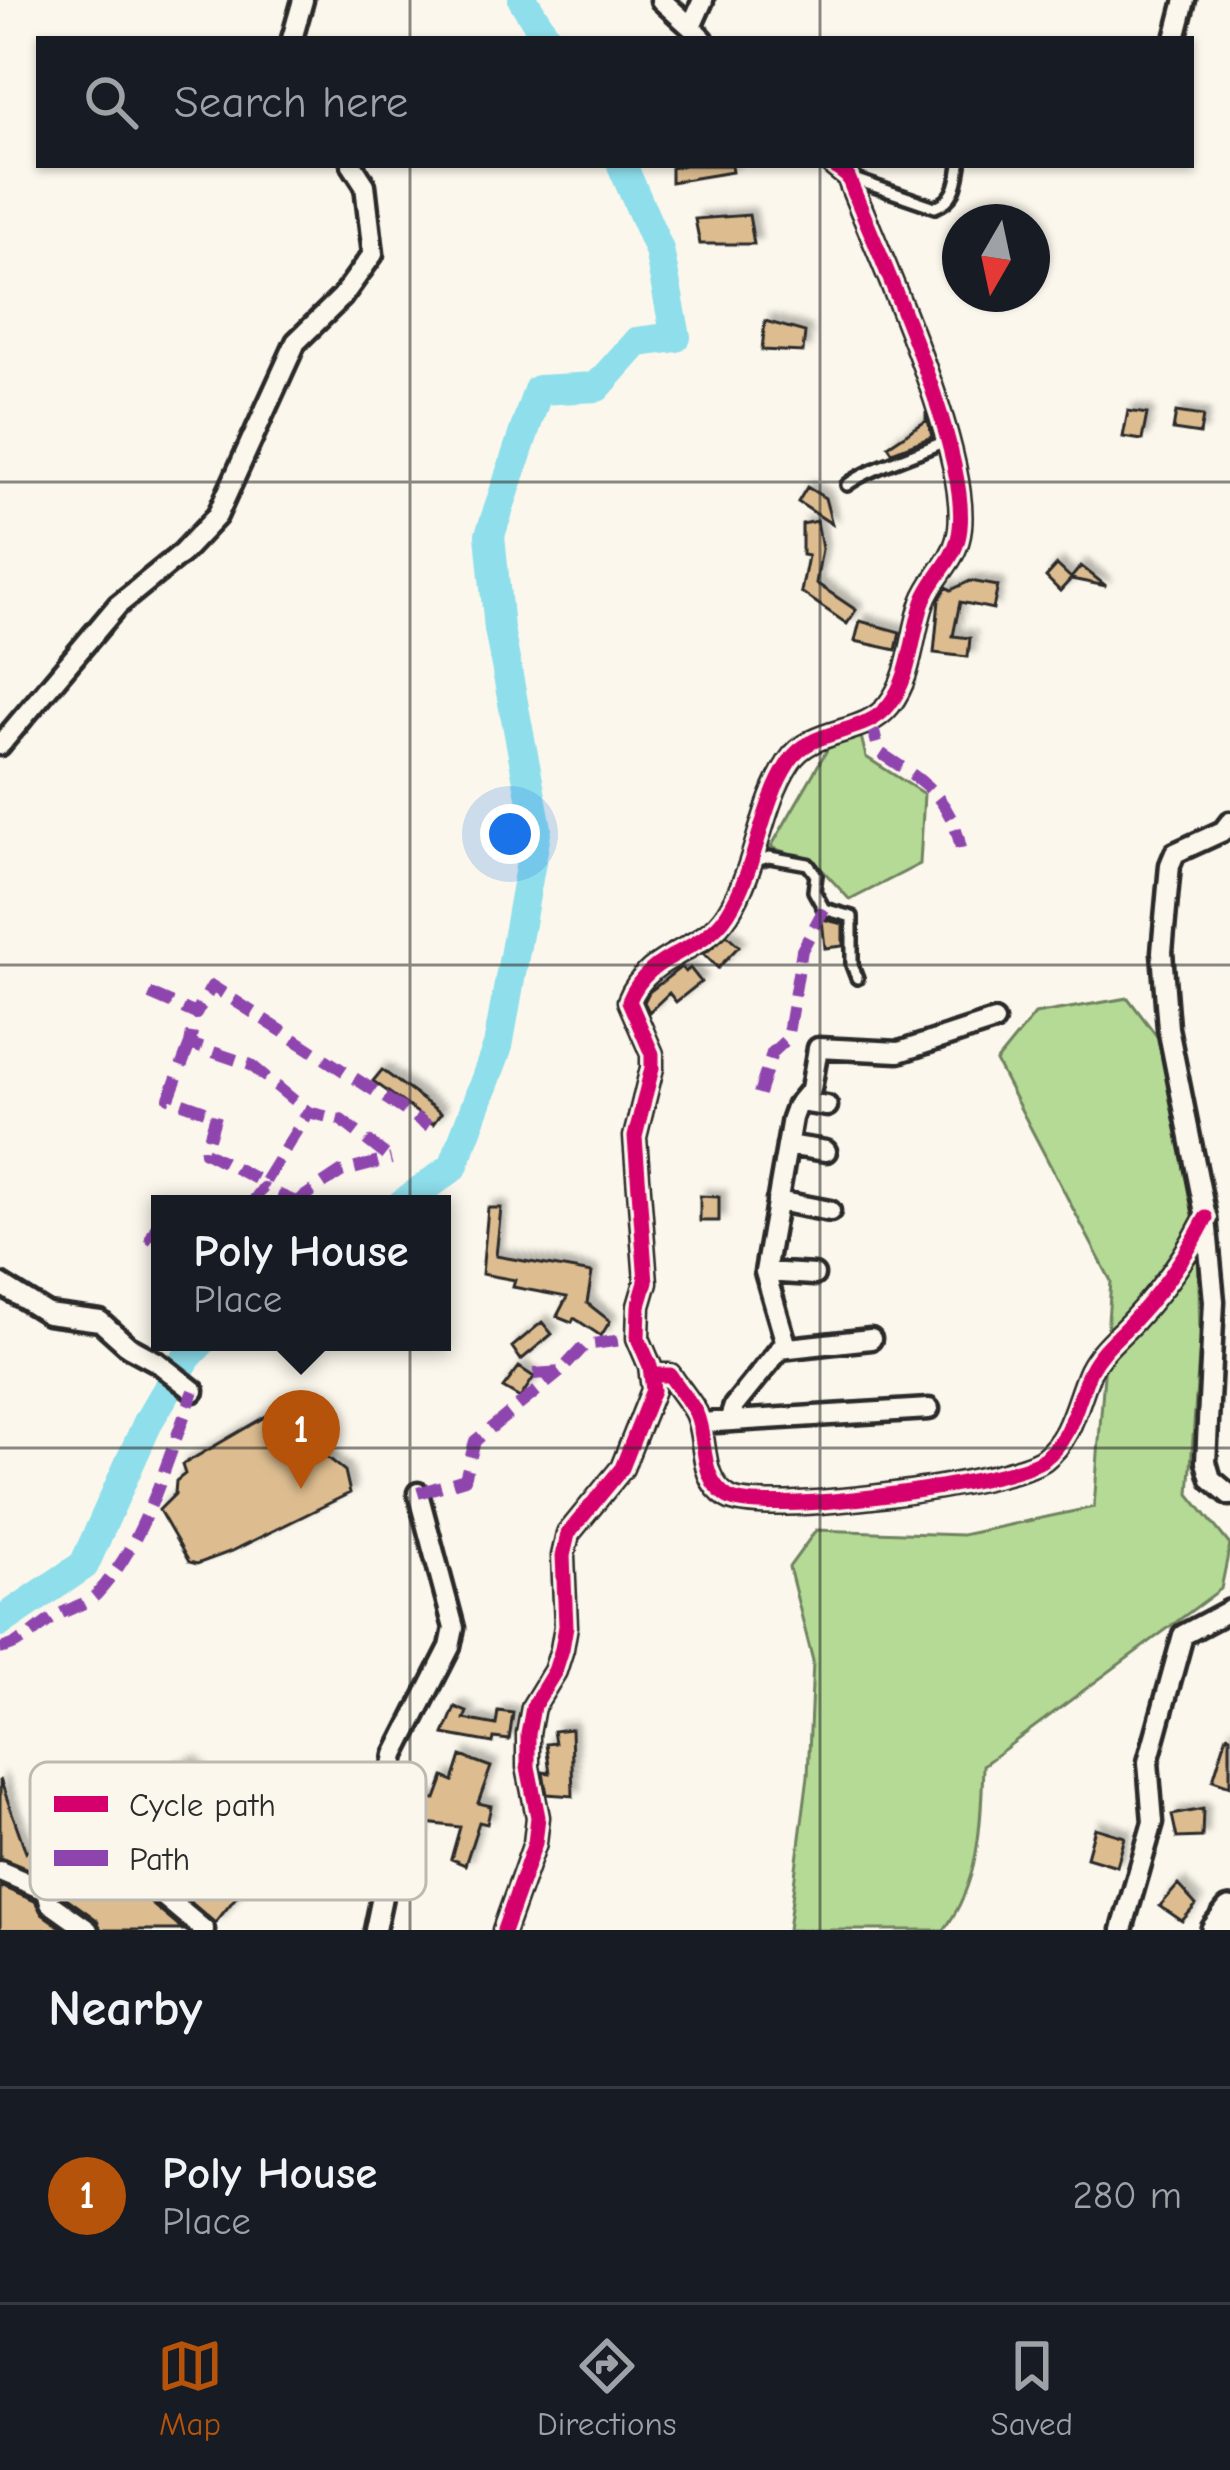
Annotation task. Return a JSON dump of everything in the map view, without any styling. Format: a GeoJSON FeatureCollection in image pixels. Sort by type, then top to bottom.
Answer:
{"type":"FeatureCollection","features":[{"type":"Feature","properties":{"kind":"street"},"geometry":{"type":"LineString","coordinates":[[293,36],[303,0]]}},
{"type":"Feature","properties":{"kind":"street"},"geometry":{"type":"LineString","coordinates":[[661,0],[697,33]]}},
{"type":"Feature","properties":{"kind":"street"},"geometry":{"type":"LineString","coordinates":[[697,33],[703,0]]}},
{"type":"Feature","properties":{"kind":"street"},"geometry":{"type":"LineString","coordinates":[[1176,36],[1185,0]]}},
{"type":"Feature","properties":{"kind":"street"},"geometry":{"type":"LineString","coordinates":[[0,745],[118,605],[182,554],[217,517],[296,342],[343,297],[373,254],[365,185],[354,168]]}},
{"type":"Feature","properties":{"kind":"street"},"geometry":{"type":"LineString","coordinates":[[504,1930],[536,1843],[538,1817],[528,1767],[528,1734],[533,1706],[555,1671],[562,1649],[566,1626],[563,1556],[568,1534],[622,1468],[653,1390],[638,1338],[646,1282],[634,1136],[652,1054],[629,1001],[650,967],[721,924],[753,862],[774,790],[802,745],[871,720],[887,709],[908,668],[924,599],[958,538],[960,514],[950,438],[841,171]]}},
{"type":"Feature","properties":{"kind":"street"},"geometry":{"type":"LineString","coordinates":[[1230,822],[1223,831],[1174,853],[1162,952],[1168,1028],[1206,1218],[1214,1301],[1206,1462],[1211,1479],[1230,1495]]}},
{"type":"Feature","properties":{"kind":"street"},"geometry":{"type":"LineString","coordinates":[[787,1347],[765,1272],[787,1145],[800,1102],[811,1089],[818,1048],[899,1052],[994,1021]]}},
{"type":"Feature","properties":{"kind":"street"},"geometry":{"type":"LineString","coordinates":[[800,1102],[827,1106]]}},
{"type":"Feature","properties":{"kind":"street"},"geometry":{"type":"LineString","coordinates":[[787,1145],[826,1151]]}},
{"type":"Feature","properties":{"kind":"street"},"geometry":{"type":"LineString","coordinates":[[777,1201],[830,1211]]}},
{"type":"Feature","properties":{"kind":"street"},"geometry":{"type":"LineString","coordinates":[[651,1375],[670,1375],[700,1424],[704,1462],[713,1480],[726,1496],[749,1504],[866,1498],[977,1481],[1045,1459],[1063,1436],[1102,1352],[1172,1276],[1206,1218]]}},
{"type":"Feature","properties":{"kind":"street"},"geometry":{"type":"LineString","coordinates":[[765,1272],[814,1275]]}},
{"type":"Feature","properties":{"kind":"street"},"geometry":{"type":"LineString","coordinates":[[0,1285],[48,1314],[100,1322],[189,1386]]}},
{"type":"Feature","properties":{"kind":"street"},"geometry":{"type":"LineString","coordinates":[[729,1420],[734,1406],[780,1349],[871,1339]]}},
{"type":"Feature","properties":{"kind":"street"},"geometry":{"type":"LineString","coordinates":[[700,1424],[929,1409]]}},
{"type":"Feature","properties":{"kind":"street"},"geometry":{"type":"LineString","coordinates":[[394,1762],[450,1647],[454,1628],[418,1493]]}},
{"type":"Feature","properties":{"kind":"street"},"geometry":{"type":"LineString","coordinates":[[1122,1930],[1153,1822],[1148,1762],[1183,1635],[1230,1610]]}},
{"type":"Feature","properties":{"kind":"street"},"geometry":{"type":"LineString","coordinates":[[0,1870],[30,1883]]}},
{"type":"Feature","properties":{"kind":"street"},"geometry":{"type":"LineString","coordinates":[[49,1900],[88,1930]]}},
{"type":"Feature","properties":{"kind":"street"},"geometry":{"type":"LineString","coordinates":[[168,1900],[204,1930]]}},
{"type":"Feature","properties":{"kind":"street"},"geometry":{"type":"LineString","coordinates":[[375,1930],[381,1900]]}},
{"type":"Feature","properties":{"kind":"street"},"geometry":{"type":"LineString","coordinates":[[1216,1930],[1230,1912]]}},
{"type":"Feature","properties":{"kind":"lane"},"geometry":{"type":"LineString","coordinates":[[841,171],[935,207],[947,202],[959,168]]}},
{"type":"Feature","properties":{"kind":"lane"},"geometry":{"type":"LineString","coordinates":[[847,485],[861,474],[950,438]]}},
{"type":"Feature","properties":{"kind":"lane"},"geometry":{"type":"LineString","coordinates":[[753,862],[769,857],[808,864],[816,874],[814,891],[824,909],[852,917],[852,965],[857,978]]}},
{"type":"Feature","properties":{"kind":"green space"},"geometry":{"type":"Polygon","coordinates":[[[861,736],[866,757],[924,794],[920,864],[850,900],[817,864],[771,847],[828,748],[861,736]]]}},
{"type":"Feature","properties":{"kind":"green space"},"geometry":{"type":"Polygon","coordinates":[[[1128,998],[1166,1048],[1197,1181],[1200,1341],[1189,1494],[1230,1545],[1221,1589],[983,1765],[972,1872],[944,1930],[788,1930],[808,1776],[813,1661],[789,1567],[816,1530],[962,1535],[1094,1507],[1111,1281],[996,1062],[1035,1014],[1128,998]]]}},
{"type":"Feature","properties":{"kind":"building"},"geometry":{"type":"Polygon","coordinates":[[[671,168],[731,168],[732,172],[671,182],[671,168]]]}},
{"type":"Feature","properties":{"kind":"building"},"geometry":{"type":"Polygon","coordinates":[[[749,215],[754,244],[700,244],[695,219],[749,215]]]}},
{"type":"Feature","properties":{"kind":"building"},"geometry":{"type":"Polygon","coordinates":[[[765,321],[805,332],[803,352],[762,350],[765,321]]]}},
{"type":"Feature","properties":{"kind":"building"},"geometry":{"type":"Polygon","coordinates":[[[1128,411],[1147,414],[1142,440],[1123,437],[1128,411]]]}},
{"type":"Feature","properties":{"kind":"building"},"geometry":{"type":"Polygon","coordinates":[[[926,412],[932,437],[892,452],[888,446],[926,421],[926,412]]]}},
{"type":"Feature","properties":{"kind":"building"},"geometry":{"type":"Polygon","coordinates":[[[1176,412],[1203,416],[1200,434],[1173,430],[1176,412]]]}},
{"type":"Feature","properties":{"kind":"building"},"geometry":{"type":"Polygon","coordinates":[[[807,487],[825,498],[832,524],[798,502],[807,487]]]}},
{"type":"Feature","properties":{"kind":"building"},"geometry":{"type":"Polygon","coordinates":[[[817,521],[822,549],[816,583],[856,610],[847,624],[801,592],[808,556],[802,555],[802,524],[817,521]]]}},
{"type":"Feature","properties":{"kind":"building"},"geometry":{"type":"Polygon","coordinates":[[[1057,565],[1071,578],[1081,566],[1106,586],[1071,579],[1060,591],[1046,577],[1057,565]]]}},
{"type":"Feature","properties":{"kind":"building"},"geometry":{"type":"Polygon","coordinates":[[[970,581],[998,586],[993,609],[960,602],[953,636],[970,638],[968,657],[934,653],[939,600],[947,587],[951,590],[970,581]]]}},
{"type":"Feature","properties":{"kind":"building"},"geometry":{"type":"Polygon","coordinates":[[[860,621],[900,632],[896,650],[855,641],[860,621]]]}},
{"type":"Feature","properties":{"kind":"building"},"geometry":{"type":"Polygon","coordinates":[[[822,919],[843,924],[843,946],[825,948],[822,919]]]}},
{"type":"Feature","properties":{"kind":"building"},"geometry":{"type":"Polygon","coordinates":[[[727,935],[739,946],[718,968],[704,954],[727,935]]]}},
{"type":"Feature","properties":{"kind":"building"},"geometry":{"type":"Polygon","coordinates":[[[681,967],[685,972],[690,968],[701,982],[676,1002],[669,993],[649,1012],[644,1002],[649,992],[681,967]]]}},
{"type":"Feature","properties":{"kind":"building"},"geometry":{"type":"Polygon","coordinates":[[[382,1070],[441,1113],[433,1124],[373,1081],[382,1070]]]}},
{"type":"Feature","properties":{"kind":"building"},"geometry":{"type":"Polygon","coordinates":[[[700,1196],[719,1197],[719,1221],[700,1221],[700,1196]]]}},
{"type":"Feature","properties":{"kind":"building"},"geometry":{"type":"Polygon","coordinates":[[[488,1208],[501,1208],[496,1256],[592,1273],[587,1303],[610,1321],[601,1336],[574,1318],[572,1322],[557,1316],[567,1297],[513,1287],[515,1280],[482,1274],[488,1208]]]}},
{"type":"Feature","properties":{"kind":"building"},"geometry":{"type":"Polygon","coordinates":[[[542,1322],[552,1334],[521,1360],[512,1347],[542,1322]]]}},
{"type":"Feature","properties":{"kind":"building"},"geometry":{"type":"Polygon","coordinates":[[[519,1367],[534,1377],[520,1398],[503,1388],[519,1367]]]}},
{"type":"Feature","properties":{"kind":"building"},"geometry":{"type":"Polygon","coordinates":[[[280,1408],[317,1449],[345,1471],[350,1493],[232,1551],[197,1564],[189,1562],[159,1510],[175,1494],[176,1481],[185,1474],[182,1465],[280,1408]]]}},
{"type":"Feature","properties":{"kind":"building"},"geometry":{"type":"Polygon","coordinates":[[[455,1707],[467,1712],[464,1719],[496,1725],[498,1711],[513,1713],[509,1740],[494,1738],[493,1743],[444,1734],[455,1707]]]}},
{"type":"Feature","properties":{"kind":"building"},"geometry":{"type":"Polygon","coordinates":[[[571,1729],[573,1796],[547,1794],[546,1744],[555,1743],[553,1731],[571,1729]]]}},
{"type":"Feature","properties":{"kind":"building"},"geometry":{"type":"Polygon","coordinates":[[[1230,1736],[1230,1786],[1213,1780],[1230,1736]]]}},
{"type":"Feature","properties":{"kind":"building"},"geometry":{"type":"Polygon","coordinates":[[[461,1756],[491,1767],[478,1803],[491,1806],[487,1824],[479,1822],[465,1865],[451,1859],[460,1827],[426,1823],[426,1799],[436,1799],[444,1777],[453,1781],[461,1756]]]}},
{"type":"Feature","properties":{"kind":"building"},"geometry":{"type":"Polygon","coordinates":[[[0,1779],[26,1852],[30,1847],[30,1870],[0,1858],[0,1779]]]}},
{"type":"Feature","properties":{"kind":"building"},"geometry":{"type":"Polygon","coordinates":[[[1203,1809],[1202,1837],[1177,1838],[1172,1815],[1203,1809]]]}},
{"type":"Feature","properties":{"kind":"building"},"geometry":{"type":"Polygon","coordinates":[[[1095,1828],[1125,1837],[1117,1866],[1087,1857],[1095,1828]]]}},
{"type":"Feature","properties":{"kind":"building"},"geometry":{"type":"Polygon","coordinates":[[[1178,1885],[1196,1905],[1182,1921],[1160,1906],[1178,1885]]]}},
{"type":"Feature","properties":{"kind":"building"},"geometry":{"type":"Polygon","coordinates":[[[0,1886],[35,1901],[42,1914],[65,1930],[0,1930],[0,1886]]]}},
{"type":"Feature","properties":{"kind":"building"},"geometry":{"type":"Polygon","coordinates":[[[69,1900],[147,1900],[183,1930],[101,1930],[97,1920],[69,1900]]]}},
{"type":"Feature","properties":{"kind":"building"},"geometry":{"type":"Polygon","coordinates":[[[188,1900],[234,1900],[215,1923],[188,1900]]]}},
{"type":"Feature","properties":{"kind":"waterway"},"geometry":{"type":"LineString","coordinates":[[523,0],[545,36]]}},
{"type":"Feature","properties":{"kind":"waterway"},"geometry":{"type":"LineString","coordinates":[[414,1195],[453,1167],[498,1046],[537,828],[499,629],[490,535],[538,390],[597,387],[637,342],[676,337],[659,250],[623,168]]}},
{"type":"Feature","properties":{"kind":"waterway"},"geometry":{"type":"LineString","coordinates":[[0,1622],[84,1565],[149,1420],[193,1351]]}},
{"type":"Feature","properties":{"kind":"marked path"},"geometry":{"type":"LineString","coordinates":[[871,720],[879,752],[932,791],[949,814],[961,848]]}},
{"type":"Feature","properties":{"kind":"marked path"},"geometry":{"type":"LineString","coordinates":[[759,1094],[772,1053],[787,1039],[802,950],[824,909]]}},
{"type":"Feature","properties":{"kind":"marked path"},"geometry":{"type":"LineString","coordinates":[[150,994],[196,1014],[212,986],[429,1126]]}},
{"type":"Feature","properties":{"kind":"marked path"},"geometry":{"type":"LineString","coordinates":[[192,1033],[190,1044],[251,1065],[308,1112],[341,1120],[391,1159]]}},
{"type":"Feature","properties":{"kind":"marked path"},"geometry":{"type":"LineString","coordinates":[[190,1044],[169,1098],[216,1115],[205,1152],[264,1183],[308,1112]]}},
{"type":"Feature","properties":{"kind":"marked path"},"geometry":{"type":"LineString","coordinates":[[306,1195],[341,1172],[391,1159]]}},
{"type":"Feature","properties":{"kind":"marked path"},"geometry":{"type":"LineString","coordinates":[[258,1195],[263,1188],[280,1195]]}},
{"type":"Feature","properties":{"kind":"marked path"},"geometry":{"type":"LineString","coordinates":[[534,1374],[560,1372],[585,1345],[638,1338]]}},
{"type":"Feature","properties":{"kind":"marked path"},"geometry":{"type":"LineString","coordinates":[[418,1493],[465,1479],[475,1441],[560,1372]]}},
{"type":"Feature","properties":{"kind":"marked path"},"geometry":{"type":"LineString","coordinates":[[0,1649],[93,1598],[115,1572],[143,1524],[194,1391]]}},
{"type":"Feature","properties":{"kind":"cycle path"},"geometry":{"type":"LineString","coordinates":[[504,1930],[535,1843],[538,1817],[528,1767],[528,1734],[533,1707],[562,1649],[566,1626],[563,1556],[568,1534],[622,1468],[653,1390],[650,1366],[638,1338],[646,1282],[635,1137],[652,1054],[629,1001],[649,972],[704,937],[728,913],[789,762],[811,742],[878,715],[897,694],[923,602],[958,539],[960,506],[940,413],[848,177],[837,168]]}},
{"type":"Feature","properties":{"kind":"cycle path"},"geometry":{"type":"LineString","coordinates":[[651,1375],[670,1375],[693,1408],[712,1480],[728,1497],[750,1502],[834,1501],[938,1488],[1022,1469],[1044,1459],[1061,1440],[1094,1364],[1163,1285],[1206,1218]]}},
{"type":"Feature","properties":{"kind":"place","name":"Poly House"},"geometry":{"type":"Point","coordinates":[301,1489]}}]}
